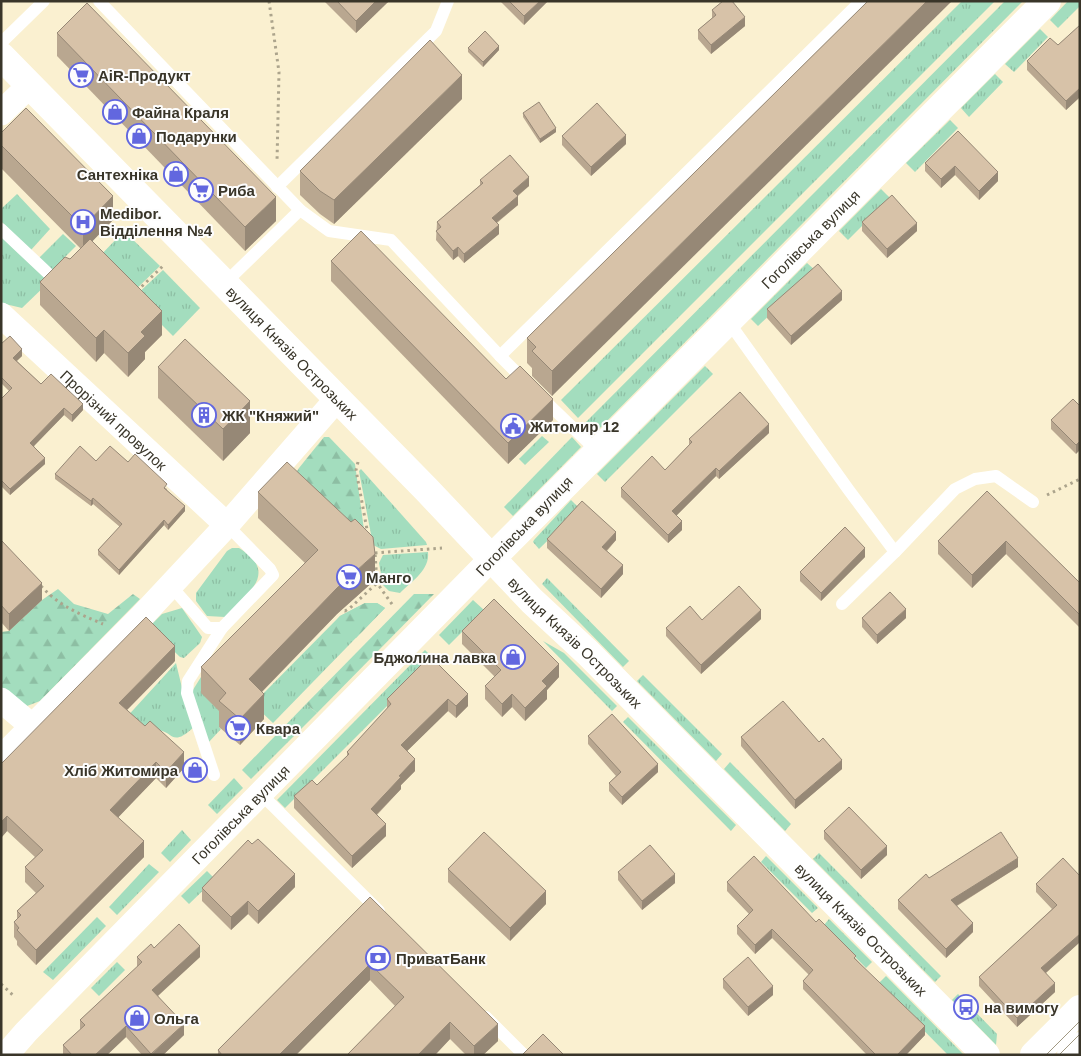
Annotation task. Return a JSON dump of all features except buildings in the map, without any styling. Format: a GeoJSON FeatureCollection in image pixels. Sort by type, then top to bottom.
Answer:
{"type":"FeatureCollection","features":[{"type":"Feature","properties":{"kind":"street","name":"Гоголівська вулиця"},"geometry":{"type":"LineString","coordinates":[[6,1055],[26,1032],[597,451],[1047,1]]}},
{"type":"Feature","properties":{"kind":"street","name":"вулиця Князів Острозьких"},"geometry":{"type":"LineString","coordinates":[[1,56],[492,559],[986,1055]]}},
{"type":"Feature","properties":{"kind":"street"},"geometry":{"type":"LineString","coordinates":[[1,113],[29,86]]}},
{"type":"Feature","properties":{"kind":"street","name":"Прорізний провулок"},"geometry":{"type":"LineString","coordinates":[[1,315],[226,525]]}},
{"type":"Feature","properties":{"kind":"street"},"geometry":{"type":"LineString","coordinates":[[1,758],[128,630],[226,525],[337,399]]}},
{"type":"Feature","properties":{"kind":"street"},"geometry":{"type":"LineString","coordinates":[[1,700],[32,726]]}},
{"type":"Feature","properties":{"kind":"street"},"geometry":{"type":"LineString","coordinates":[[1034,1055],[1080,1009]]}},
{"type":"Feature","properties":{"kind":"street"},"geometry":{"type":"LineString","coordinates":[[1071,1055],[1080,1046]]}},
{"type":"Feature","properties":{"kind":"lane"},"geometry":{"type":"LineString","coordinates":[[1,43],[44,1]]}},
{"type":"Feature","properties":{"kind":"lane"},"geometry":{"type":"LineString","coordinates":[[99,1],[300,210],[329,231],[391,240],[500,356],[597,451]]}},
{"type":"Feature","properties":{"kind":"lane"},"geometry":{"type":"LineString","coordinates":[[276,187],[436,31],[448,1]]}},
{"type":"Feature","properties":{"kind":"lane"},"geometry":{"type":"LineString","coordinates":[[500,356],[861,1]]}},
{"type":"Feature","properties":{"kind":"lane"},"geometry":{"type":"LineString","coordinates":[[224,284],[300,210]]}},
{"type":"Feature","properties":{"kind":"lane"},"geometry":{"type":"LineString","coordinates":[[1,229],[53,278]]}},
{"type":"Feature","properties":{"kind":"lane"},"geometry":{"type":"LineString","coordinates":[[728,321],[895,552]]}},
{"type":"Feature","properties":{"kind":"lane"},"geometry":{"type":"LineString","coordinates":[[842,604],[955,490],[975,479],[996,476],[1033,502]]}},
{"type":"Feature","properties":{"kind":"lane"},"geometry":{"type":"LineString","coordinates":[[214,775],[187,693],[188,681],[222,628],[273,575],[270,569],[226,525]]}},
{"type":"Feature","properties":{"kind":"lane"},"geometry":{"type":"LineString","coordinates":[[170,585],[208,628],[222,628]]}},
{"type":"Feature","properties":{"kind":"lane"},"geometry":{"type":"LineString","coordinates":[[260,793],[386,919]]}},
{"type":"Feature","properties":{"kind":"lane"},"geometry":{"type":"LineString","coordinates":[[476,1007],[524,1055]]}},
{"type":"Feature","properties":{"kind":"path"},"geometry":{"type":"LineString","coordinates":[[268,1],[279,72],[276,187]]}},
{"type":"Feature","properties":{"kind":"path"},"geometry":{"type":"LineString","coordinates":[[133,295],[165,264]]}},
{"type":"Feature","properties":{"kind":"path"},"geometry":{"type":"LineString","coordinates":[[358,462],[356,470],[370,550],[376,553],[442,548]]}},
{"type":"Feature","properties":{"kind":"path"},"geometry":{"type":"LineString","coordinates":[[1033,502],[1080,479]]}},
{"type":"Feature","properties":{"kind":"path"},"geometry":{"type":"LineString","coordinates":[[376,553],[377,583],[394,607]]}},
{"type":"Feature","properties":{"kind":"path"},"geometry":{"type":"LineString","coordinates":[[331,602],[344,611],[377,583]]}},
{"type":"Feature","properties":{"kind":"path"},"geometry":{"type":"LineString","coordinates":[[39,584],[51,597],[72,610],[102,624],[128,630]]}},
{"type":"Feature","properties":{"kind":"path"},"geometry":{"type":"LineString","coordinates":[[1,984],[15,997]]}},
{"type":"Feature","properties":{"kind":"green space"},"geometry":{"type":"Polygon","coordinates":[[[962,1],[995,1],[578,418],[561,400],[962,1]]]}},
{"type":"Feature","properties":{"kind":"green space"},"geometry":{"type":"Polygon","coordinates":[[[1005,1],[1023,1],[593,435],[584,427],[586,422],[1005,1]]]}},
{"type":"Feature","properties":{"kind":"green space"},"geometry":{"type":"Polygon","coordinates":[[[1068,1],[1080,1],[1080,6],[1058,28],[1050,20],[1068,1]]]}},
{"type":"Feature","properties":{"kind":"green space"},"geometry":{"type":"Polygon","coordinates":[[[1040,29],[1048,37],[1014,72],[1005,64],[1040,29]]]}},
{"type":"Feature","properties":{"kind":"green space"},"geometry":{"type":"Polygon","coordinates":[[[995,74],[1003,82],[969,117],[961,108],[995,74]]]}},
{"type":"Feature","properties":{"kind":"green space"},"geometry":{"type":"Polygon","coordinates":[[[950,120],[958,128],[915,172],[906,163],[950,120]]]}},
{"type":"Feature","properties":{"kind":"green space"},"geometry":{"type":"Polygon","coordinates":[[[881,189],[890,198],[848,240],[839,231],[881,189]]]}},
{"type":"Feature","properties":{"kind":"green space"},"geometry":{"type":"Polygon","coordinates":[[[17,194],[50,229],[31,250],[1,221],[1,209],[17,194]]]}},
{"type":"Feature","properties":{"kind":"green space"},"geometry":{"type":"Polygon","coordinates":[[[3,212],[6,212],[30,240],[29,243],[25,244],[1,221],[3,212]]]}},
{"type":"Feature","properties":{"kind":"green space"},"geometry":{"type":"Polygon","coordinates":[[[124,231],[160,266],[131,294],[96,260],[124,231]]]}},
{"type":"Feature","properties":{"kind":"green space"},"geometry":{"type":"Polygon","coordinates":[[[63,234],[76,246],[52,270],[39,258],[63,234]]]}},
{"type":"Feature","properties":{"kind":"green space"},"geometry":{"type":"Polygon","coordinates":[[[1,236],[49,282],[22,308],[1,303],[1,236]]]}},
{"type":"Feature","properties":{"kind":"green space"},"geometry":{"type":"Polygon","coordinates":[[[807,263],[816,271],[758,326],[751,319],[807,263]]]}},
{"type":"Feature","properties":{"kind":"green space"},"geometry":{"type":"Polygon","coordinates":[[[163,270],[200,308],[173,336],[134,297],[163,270]]]}},
{"type":"Feature","properties":{"kind":"green space"},"geometry":{"type":"Polygon","coordinates":[[[705,366],[713,374],[605,482],[597,474],[705,366]]]}},
{"type":"Feature","properties":{"kind":"green space"},"geometry":{"type":"Polygon","coordinates":[[[542,436],[549,442],[525,465],[519,459],[542,436]]]}},
{"type":"Feature","properties":{"kind":"green space"},"geometry":{"type":"Polygon","coordinates":[[[324,437],[329,437],[355,464],[365,537],[287,487],[299,468],[324,437]]]}},
{"type":"Feature","properties":{"kind":"green space"},"geometry":{"type":"Polygon","coordinates":[[[572,437],[581,447],[513,516],[504,507],[572,437]]]}},
{"type":"Feature","properties":{"kind":"green space"},"geometry":{"type":"Polygon","coordinates":[[[361,469],[427,545],[381,549],[373,545],[359,471],[361,469]]]}},
{"type":"Feature","properties":{"kind":"green space"},"geometry":{"type":"Polygon","coordinates":[[[571,500],[580,509],[539,549],[533,542],[534,540],[571,500]]]}},
{"type":"Feature","properties":{"kind":"green space"},"geometry":{"type":"Polygon","coordinates":[[[232,548],[239,548],[251,557],[257,566],[258,575],[256,583],[250,592],[225,617],[207,616],[196,601],[196,593],[227,551],[232,548]]]}},
{"type":"Feature","properties":{"kind":"green space"},"geometry":{"type":"Polygon","coordinates":[[[428,552],[428,558],[423,570],[400,593],[389,591],[383,585],[379,563],[383,555],[428,552]]]}},
{"type":"Feature","properties":{"kind":"green space"},"geometry":{"type":"Polygon","coordinates":[[[547,578],[629,661],[623,667],[542,584],[547,578]]]}},
{"type":"Feature","properties":{"kind":"green space"},"geometry":{"type":"Polygon","coordinates":[[[58,589],[74,604],[108,614],[133,594],[140,599],[40,701],[27,706],[1,688],[1,632],[9,631],[42,600],[58,589]]]}},
{"type":"Feature","properties":{"kind":"green space"},"geometry":{"type":"Polygon","coordinates":[[[414,594],[434,594],[317,713],[306,704],[414,594]]]}},
{"type":"Feature","properties":{"kind":"green space"},"geometry":{"type":"Polygon","coordinates":[[[473,600],[484,610],[449,645],[439,635],[473,600]]]}},
{"type":"Feature","properties":{"kind":"green space"},"geometry":{"type":"Polygon","coordinates":[[[365,603],[377,603],[385,608],[273,723],[253,704],[340,616],[365,603]]]}},
{"type":"Feature","properties":{"kind":"green space"},"geometry":{"type":"Polygon","coordinates":[[[365,603],[377,603],[385,608],[356,638],[345,639],[308,669],[303,667],[301,662],[340,616],[365,603]]]}},
{"type":"Feature","properties":{"kind":"green space"},"geometry":{"type":"Polygon","coordinates":[[[182,608],[202,637],[200,643],[184,658],[180,657],[152,630],[151,625],[162,614],[182,608]]]}},
{"type":"Feature","properties":{"kind":"green space"},"geometry":{"type":"Polygon","coordinates":[[[543,641],[564,653],[617,706],[612,711],[543,641]]]}},
{"type":"Feature","properties":{"kind":"green space"},"geometry":{"type":"Polygon","coordinates":[[[425,650],[434,659],[285,808],[277,800],[425,650]]]}},
{"type":"Feature","properties":{"kind":"green space"},"geometry":{"type":"Polygon","coordinates":[[[176,663],[194,727],[176,738],[156,730],[93,754],[176,663]]]}},
{"type":"Feature","properties":{"kind":"green space"},"geometry":{"type":"Polygon","coordinates":[[[206,669],[226,719],[219,727],[221,729],[208,743],[191,693],[206,669]]]}},
{"type":"Feature","properties":{"kind":"green space"},"geometry":{"type":"Polygon","coordinates":[[[643,675],[722,754],[716,761],[637,681],[643,675]]]}},
{"type":"Feature","properties":{"kind":"green space"},"geometry":{"type":"Polygon","coordinates":[[[306,704],[317,713],[251,779],[242,770],[306,704]]]}},
{"type":"Feature","properties":{"kind":"green space"},"geometry":{"type":"Polygon","coordinates":[[[628,717],[736,825],[731,831],[623,722],[628,717]]]}},
{"type":"Feature","properties":{"kind":"green space"},"geometry":{"type":"Polygon","coordinates":[[[730,762],[791,824],[785,831],[724,769],[730,762]]]}},
{"type":"Feature","properties":{"kind":"green space"},"geometry":{"type":"Polygon","coordinates":[[[234,778],[243,788],[217,814],[208,805],[234,778]]]}},
{"type":"Feature","properties":{"kind":"green space"},"geometry":{"type":"Polygon","coordinates":[[[182,830],[191,840],[170,862],[161,853],[182,830]]]}},
{"type":"Feature","properties":{"kind":"green space"},"geometry":{"type":"Polygon","coordinates":[[[819,853],[941,976],[935,982],[813,859],[819,853]]]}},
{"type":"Feature","properties":{"kind":"green space"},"geometry":{"type":"Polygon","coordinates":[[[766,856],[818,908],[812,913],[761,862],[766,856]]]}},
{"type":"Feature","properties":{"kind":"green space"},"geometry":{"type":"Polygon","coordinates":[[[149,864],[159,872],[117,915],[109,907],[149,864]]]}},
{"type":"Feature","properties":{"kind":"green space"},"geometry":{"type":"Polygon","coordinates":[[[207,871],[215,879],[189,904],[181,896],[207,871]]]}},
{"type":"Feature","properties":{"kind":"green space"},"geometry":{"type":"Polygon","coordinates":[[[97,917],[106,926],[53,980],[43,972],[97,917]]]}},
{"type":"Feature","properties":{"kind":"green space"},"geometry":{"type":"Polygon","coordinates":[[[829,919],[872,962],[866,968],[824,925],[829,919]]]}},
{"type":"Feature","properties":{"kind":"green space"},"geometry":{"type":"Polygon","coordinates":[[[117,962],[125,970],[99,996],[91,988],[117,962]]]}},
{"type":"Feature","properties":{"kind":"green space"},"geometry":{"type":"Polygon","coordinates":[[[886,976],[964,1055],[948,1055],[878,984],[886,976]]]}},
{"type":"Feature","properties":{"kind":"green space"},"geometry":{"type":"Polygon","coordinates":[[[958,994],[997,1034],[996,1045],[952,1000],[958,994]]]}},
{"type":"Feature","properties":{"kind":"tram line"},"geometry":{"type":"LineString","coordinates":[[1046,1055],[1080,1021]]}},
{"type":"Feature","properties":{"kind":"tram line"},"geometry":{"type":"LineString","coordinates":[[1059,1055],[1080,1034]]}},
{"type":"Feature","properties":{"kind":"place","name":"AiR-Продукт"},"geometry":{"type":"Point","coordinates":[81,75]}},
{"type":"Feature","properties":{"kind":"place","name":"Файна Краля"},"geometry":{"type":"Point","coordinates":[115,112]}},
{"type":"Feature","properties":{"kind":"place","name":"Подарунки"},"geometry":{"type":"Point","coordinates":[139,136]}},
{"type":"Feature","properties":{"kind":"place","name":"Сантехніка"},"geometry":{"type":"Point","coordinates":[176,174]}},
{"type":"Feature","properties":{"kind":"place","name":"Риба"},"geometry":{"type":"Point","coordinates":[201,190]}},
{"type":"Feature","properties":{"kind":"place","name":"Medibor. Відділення №4"},"geometry":{"type":"Point","coordinates":[83,222]}},
{"type":"Feature","properties":{"kind":"place","name":"ЖК \"Княжий\""},"geometry":{"type":"Point","coordinates":[204,415]}},
{"type":"Feature","properties":{"kind":"place","name":"Житомир 12"},"geometry":{"type":"Point","coordinates":[513,426]}},
{"type":"Feature","properties":{"kind":"place","name":"Манго"},"geometry":{"type":"Point","coordinates":[349,577]}},
{"type":"Feature","properties":{"kind":"place","name":"Бджолина лавка"},"geometry":{"type":"Point","coordinates":[513,657]}},
{"type":"Feature","properties":{"kind":"place","name":"Квара"},"geometry":{"type":"Point","coordinates":[238,728]}},
{"type":"Feature","properties":{"kind":"place","name":"Хліб Житомира"},"geometry":{"type":"Point","coordinates":[195,770]}},
{"type":"Feature","properties":{"kind":"place","name":"ПриватБанк"},"geometry":{"type":"Point","coordinates":[378,958]}},
{"type":"Feature","properties":{"kind":"place","name":"на вимогу"},"geometry":{"type":"Point","coordinates":[966,1007]}},
{"type":"Feature","properties":{"kind":"place","name":"Ольга"},"geometry":{"type":"Point","coordinates":[137,1018]}}]}
